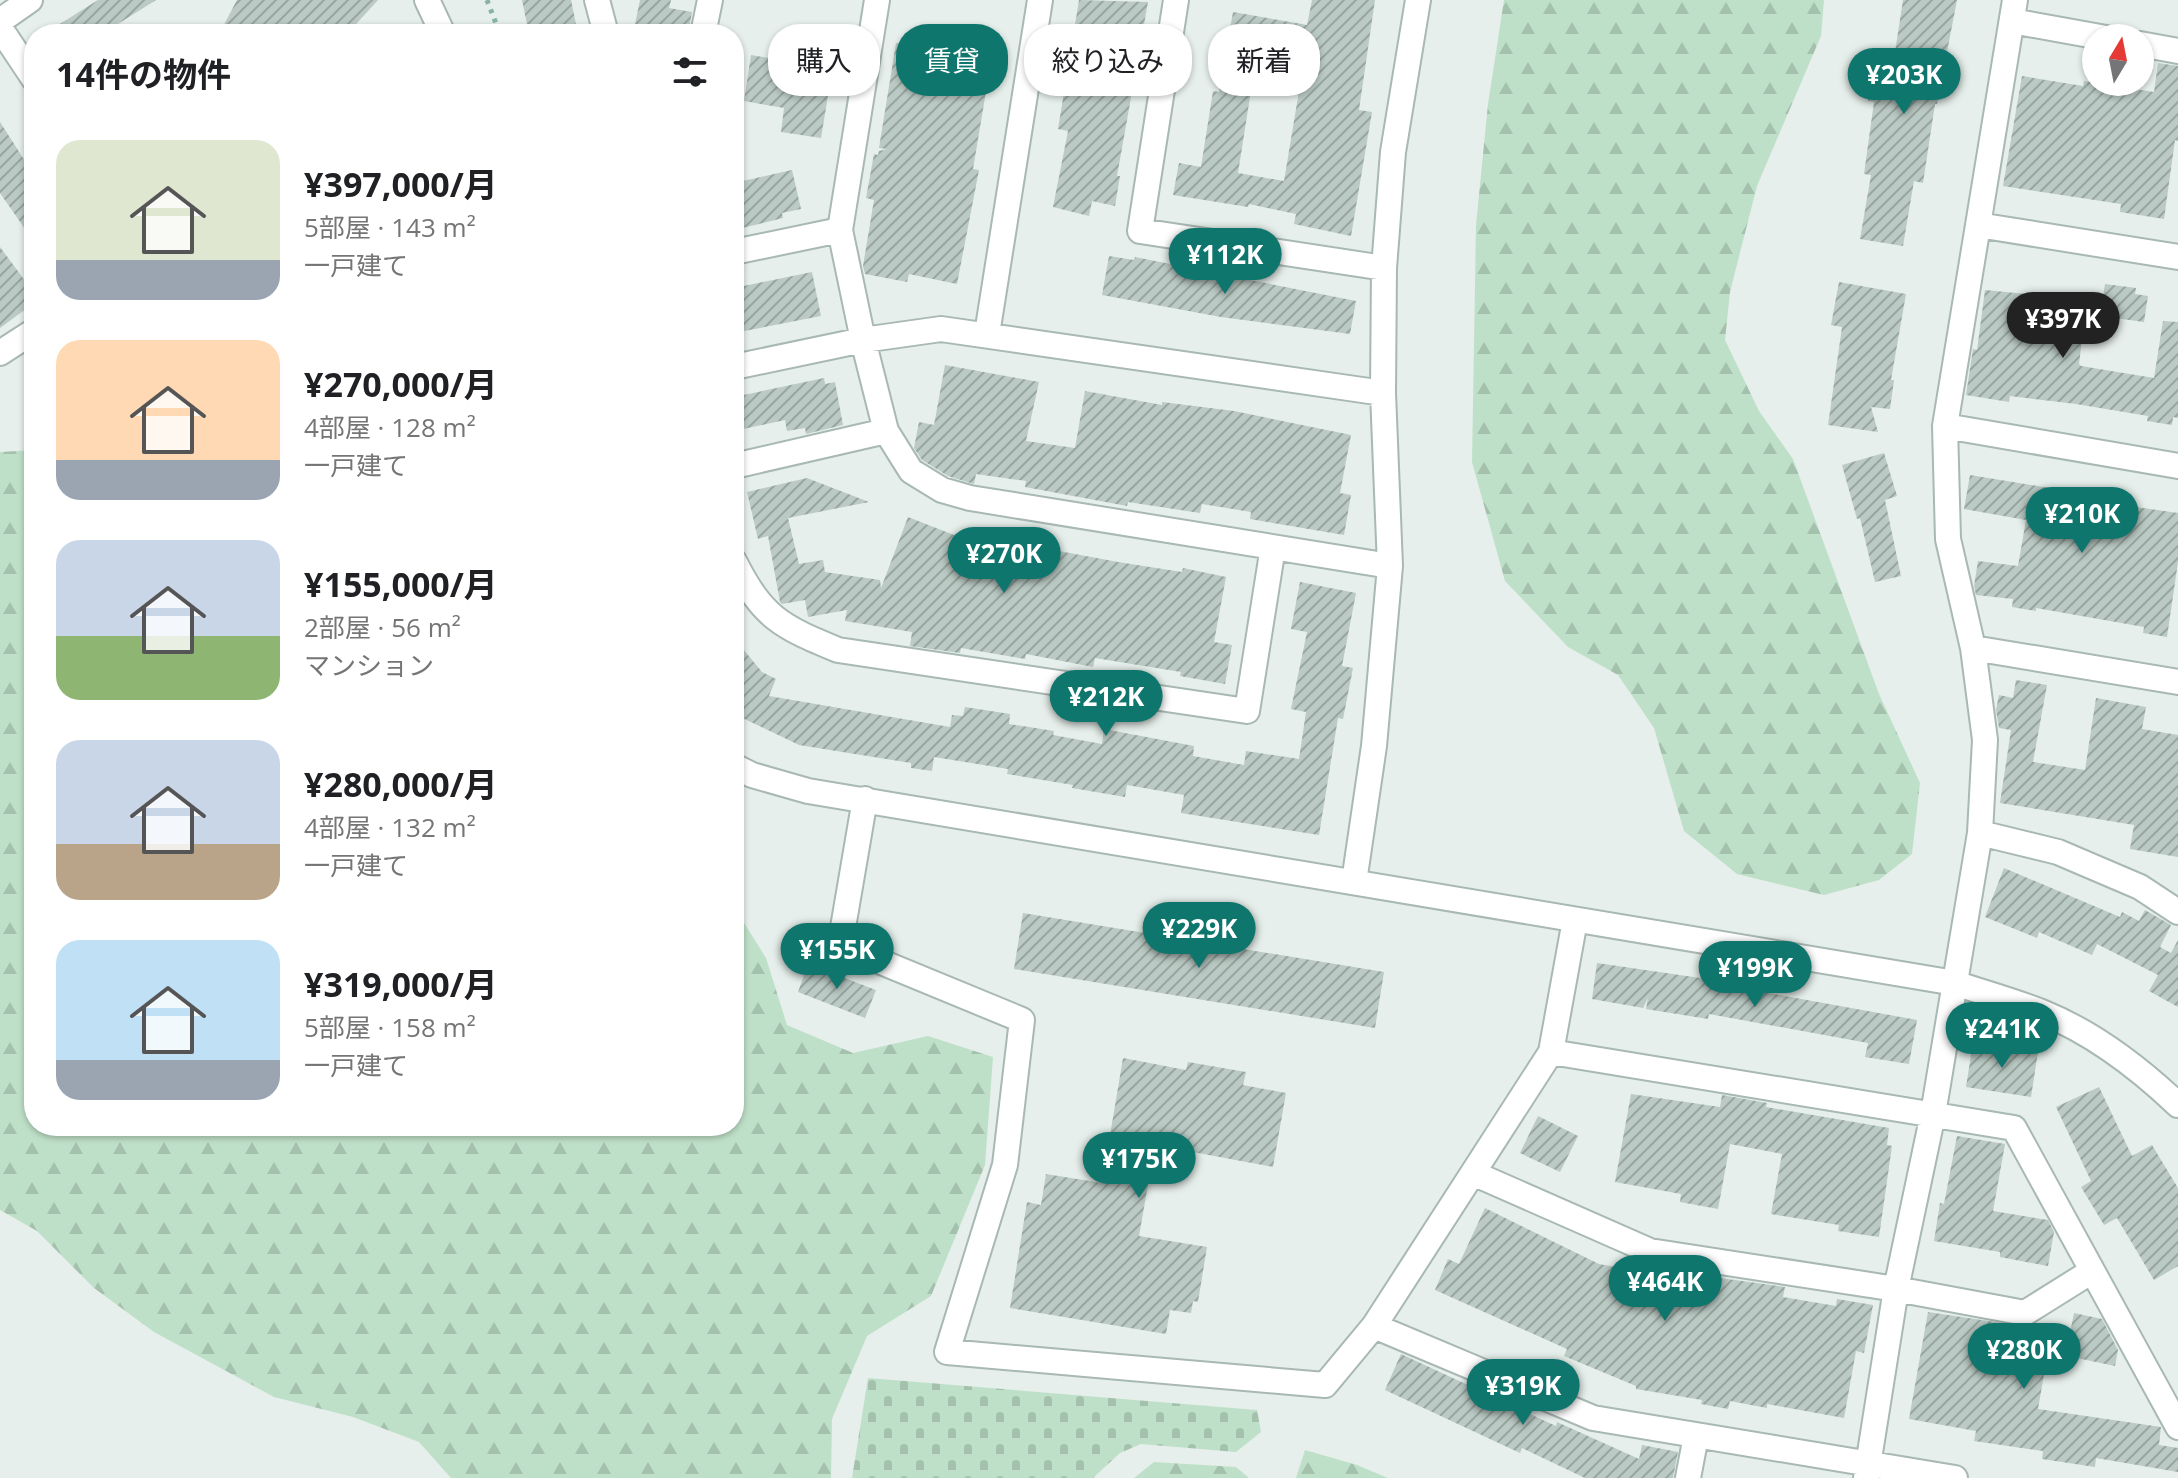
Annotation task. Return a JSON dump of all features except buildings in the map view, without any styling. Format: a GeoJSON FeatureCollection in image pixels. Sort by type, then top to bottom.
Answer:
{"type":"FeatureCollection","features":[{"type":"Feature","properties":{"kind":"street"},"geometry":{"type":"LineString","coordinates":[[0,21],[30,0]]}},
{"type":"Feature","properties":{"kind":"street"},"geometry":{"type":"LineString","coordinates":[[427,0],[438,24]]}},
{"type":"Feature","properties":{"kind":"street"},"geometry":{"type":"LineString","coordinates":[[597,0],[603,24]]}},
{"type":"Feature","properties":{"kind":"street"},"geometry":{"type":"LineString","coordinates":[[705,24],[710,0]]}},
{"type":"Feature","properties":{"kind":"street"},"geometry":{"type":"LineString","coordinates":[[877,0],[840,230],[886,431],[911,471],[942,490],[970,498],[1390,566]]}},
{"type":"Feature","properties":{"kind":"street"},"geometry":{"type":"LineString","coordinates":[[987,334],[1040,0]]}},
{"type":"Feature","properties":{"kind":"street"},"geometry":{"type":"LineString","coordinates":[[1176,0],[1140,231],[1384,268]]}},
{"type":"Feature","properties":{"kind":"street"},"geometry":{"type":"LineString","coordinates":[[1354,882],[1374,746],[1390,566],[1383,393],[1384,268],[1393,152],[1418,0]]}},
{"type":"Feature","properties":{"kind":"street"},"geometry":{"type":"LineString","coordinates":[[1868,1471],[1896,1289],[1933,1114],[1980,833],[1985,740],[1973,648],[1948,539],[1945,426],[2014,10],[2082,31]]}},
{"type":"Feature","properties":{"kind":"street"},"geometry":{"type":"LineString","coordinates":[[0,28],[24,64]]}},
{"type":"Feature","properties":{"kind":"street"},"geometry":{"type":"LineString","coordinates":[[2154,47],[2178,51]]}},
{"type":"Feature","properties":{"kind":"street"},"geometry":{"type":"LineString","coordinates":[[1978,225],[2178,257]]}},
{"type":"Feature","properties":{"kind":"street"},"geometry":{"type":"LineString","coordinates":[[744,250],[840,230]]}},
{"type":"Feature","properties":{"kind":"street"},"geometry":{"type":"LineString","coordinates":[[744,365],[863,340],[941,329],[1383,393]]}},
{"type":"Feature","properties":{"kind":"street"},"geometry":{"type":"LineString","coordinates":[[0,353],[24,337]]}},
{"type":"Feature","properties":{"kind":"street"},"geometry":{"type":"LineString","coordinates":[[1945,426],[2178,466]]}},
{"type":"Feature","properties":{"kind":"street"},"geometry":{"type":"LineString","coordinates":[[744,464],[886,431]]}},
{"type":"Feature","properties":{"kind":"street"},"geometry":{"type":"LineString","coordinates":[[744,579],[755,599],[786,629],[838,650],[1247,711],[1273,547]]}},
{"type":"Feature","properties":{"kind":"street"},"geometry":{"type":"LineString","coordinates":[[1973,648],[2178,682]]}},
{"type":"Feature","properties":{"kind":"street"},"geometry":{"type":"LineString","coordinates":[[744,771],[808,791],[1955,983],[2046,1014],[2100,1044],[2155,1083],[2178,1105]]}},
{"type":"Feature","properties":{"kind":"street"},"geometry":{"type":"LineString","coordinates":[[865,799],[840,945],[1022,1020],[1005,1165],[947,1352],[1325,1385],[1374,1326],[1551,1052],[1575,920]]}},
{"type":"Feature","properties":{"kind":"street"},"geometry":{"type":"LineString","coordinates":[[1980,833],[2058,852],[2140,887],[2178,912]]}},
{"type":"Feature","properties":{"kind":"street"},"geometry":{"type":"LineString","coordinates":[[1551,1052],[2014,1128],[2178,1427]]}},
{"type":"Feature","properties":{"kind":"street"},"geometry":{"type":"LineString","coordinates":[[1475,1174],[1650,1251],[1896,1289],[2025,1313],[2092,1271]]}},
{"type":"Feature","properties":{"kind":"street"},"geometry":{"type":"LineString","coordinates":[[1374,1326],[1593,1418],[1868,1471],[1955,1478]]}},
{"type":"Feature","properties":{"kind":"street"},"geometry":{"type":"LineString","coordinates":[[1688,1478],[1696,1436]]}},
{"type":"Feature","properties":{"kind":"path"},"geometry":{"type":"LineString","coordinates":[[487,0],[496,24]]}},
{"type":"Feature","properties":{"kind":"green space"},"geometry":{"type":"Polygon","coordinates":[[[1504,0],[1824,0],[1821,36],[1757,186],[1730,292],[1725,340],[1759,411],[1793,459],[1879,694],[1920,783],[1912,854],[1879,880],[1824,895],[1737,874],[1684,831],[1654,728],[1618,675],[1568,647],[1505,581],[1472,462],[1476,225],[1488,104],[1504,0]]]}},
{"type":"Feature","properties":{"kind":"green space"},"geometry":{"type":"Polygon","coordinates":[[[24,451],[24,1136],[744,1136],[744,923],[766,958],[787,1025],[853,1053],[928,1036],[993,1057],[985,1165],[931,1296],[867,1336],[832,1419],[831,1478],[451,1478],[419,1442],[353,1417],[274,1397],[154,1332],[94,1288],[37,1231],[0,1210],[0,452],[24,451]]]}},
{"type":"Feature","properties":{"kind":"green space"},"geometry":{"type":"Polygon","coordinates":[[[868,1378],[1257,1410],[1261,1432],[1236,1452],[1141,1444],[1120,1453],[1093,1478],[852,1478],[868,1378]]]}},
{"type":"Feature","properties":{"kind":"green space"},"geometry":{"type":"Polygon","coordinates":[[[1305,1450],[1357,1465],[1388,1478],[1296,1478],[1305,1450]]]}},
{"type":"Feature","properties":{"kind":"green space"},"geometry":{"type":"Polygon","coordinates":[[[1154,1462],[1236,1467],[1249,1478],[1134,1478],[1154,1462]]]}}]}
